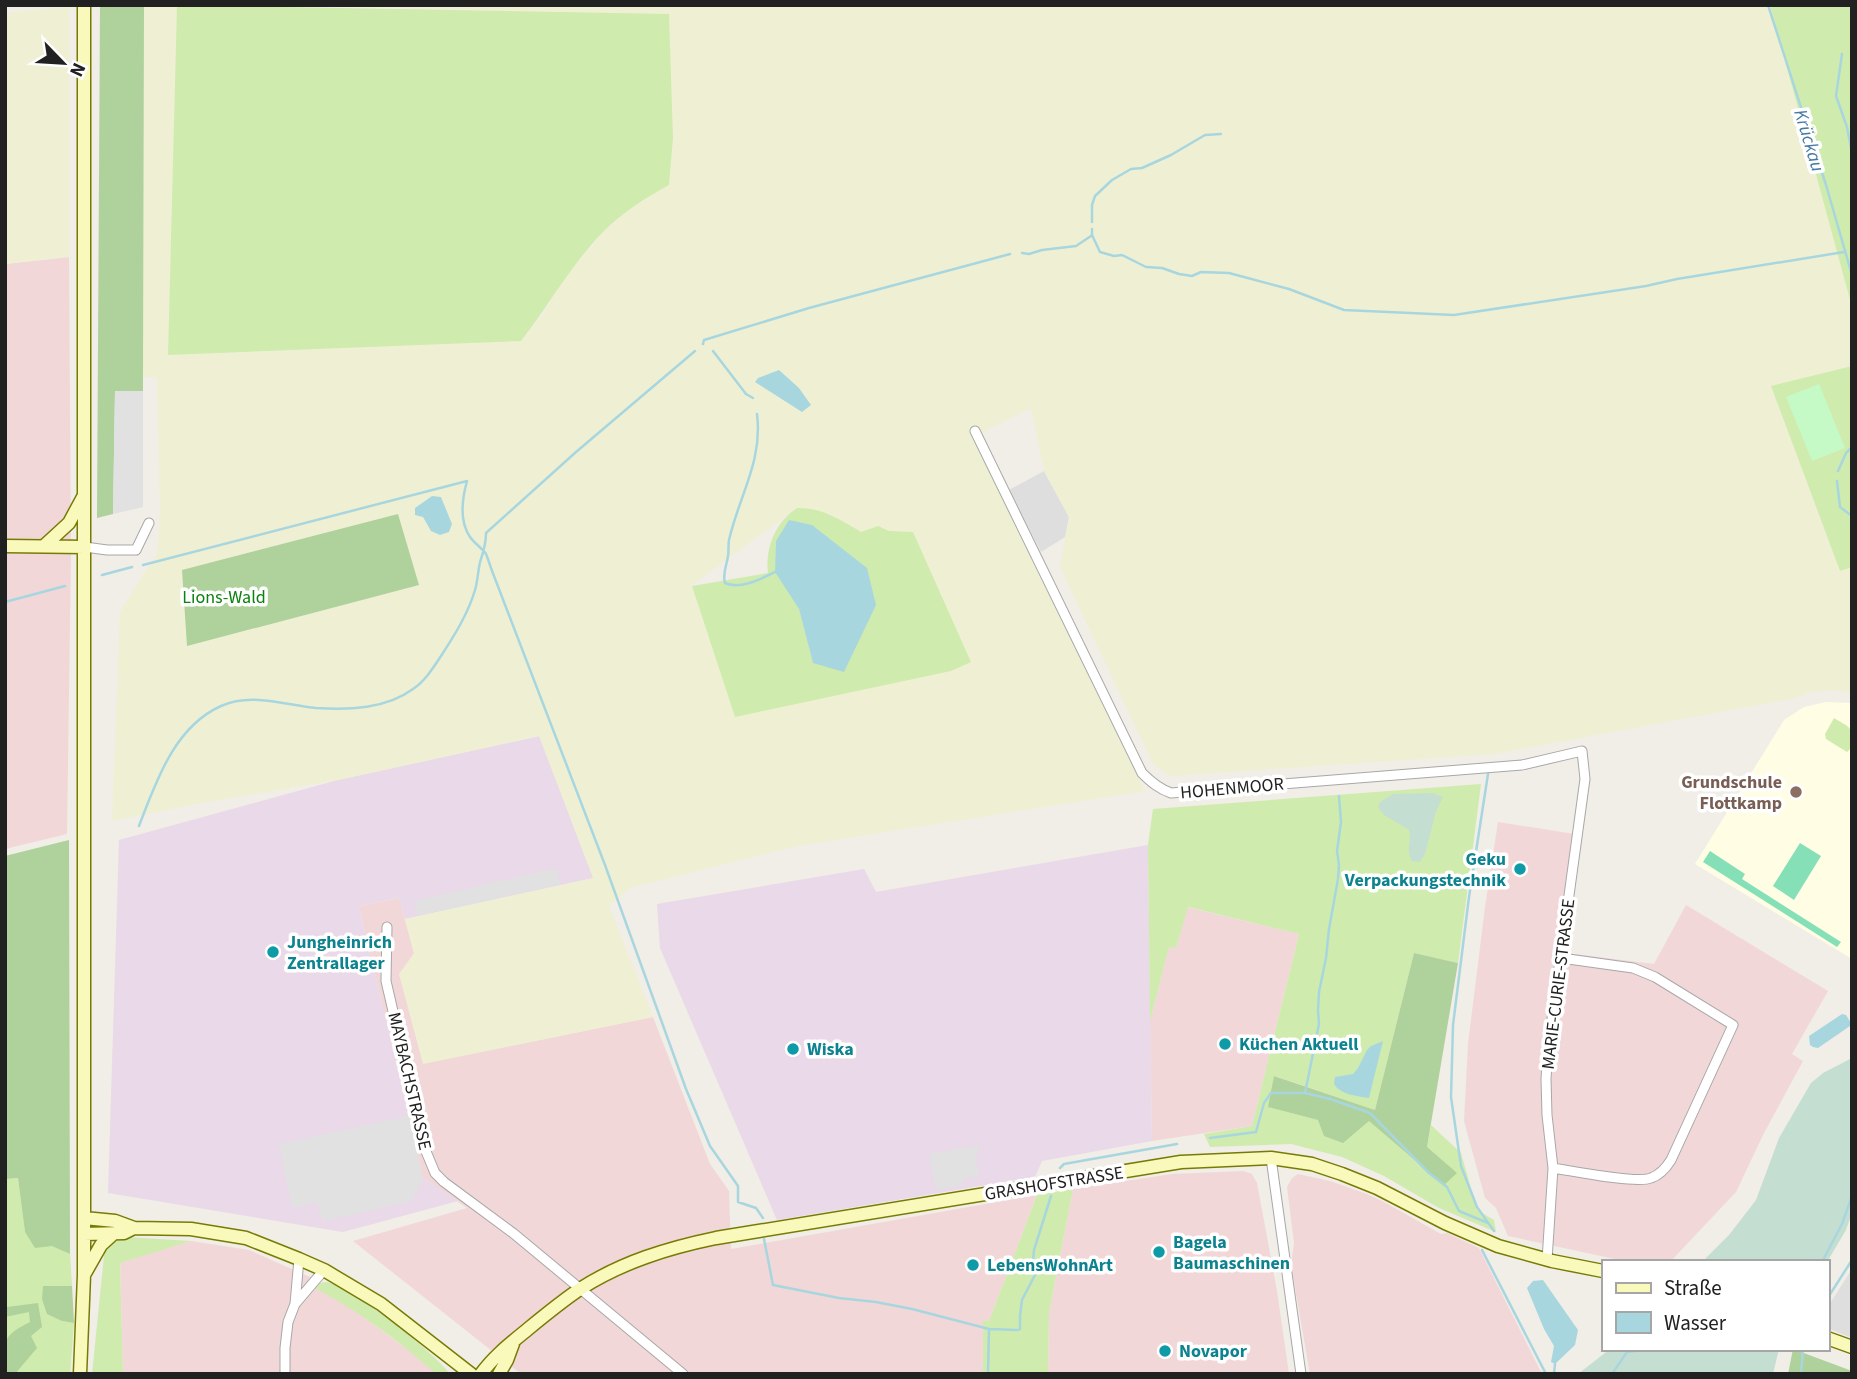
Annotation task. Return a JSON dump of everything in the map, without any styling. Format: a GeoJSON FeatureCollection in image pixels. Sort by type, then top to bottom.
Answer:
{"type":"FeatureCollection","features":[{"type":"Feature","properties":{"kind":"main road"},"geometry":{"type":"LineString","coordinates":[[80,1374],[84,1275],[84,5]]}},
{"type":"Feature","properties":{"kind":"main road"},"geometry":{"type":"LineString","coordinates":[[44,546],[69,523],[85,494]]}},
{"type":"Feature","properties":{"kind":"main road"},"geometry":{"type":"LineString","coordinates":[[5,546],[85,547]]}},
{"type":"Feature","properties":{"kind":"main road","name":"GRASHOFSTRASSE"},"geometry":{"type":"LineString","coordinates":[[481,1374],[491,1359],[561,1302],[618,1269],[655,1253],[716,1238],[1181,1162],[1271,1158],[1312,1164],[1377,1188],[1444,1223],[1499,1246],[1547,1260],[1602,1271]]}},
{"type":"Feature","properties":{"kind":"main road"},"geometry":{"type":"LineString","coordinates":[[84,1218],[115,1221],[134,1228],[191,1229],[246,1238],[299,1259],[324,1270],[381,1304],[471,1374]]}},
{"type":"Feature","properties":{"kind":"main road"},"geometry":{"type":"LineString","coordinates":[[84,1234],[112,1235],[134,1228]]}},
{"type":"Feature","properties":{"kind":"main road"},"geometry":{"type":"LineString","coordinates":[[84,1275],[101,1245],[112,1235]]}},
{"type":"Feature","properties":{"kind":"main road"},"geometry":{"type":"LineString","coordinates":[[1829,1339],[1852,1347]]}},
{"type":"Feature","properties":{"kind":"main road","name":"GRASHOFSTRASSE"},"geometry":{"type":"LineString","coordinates":[[499,1374],[508,1360],[514,1341]]}},
{"type":"Feature","properties":{"kind":"main road"},"geometry":{"type":"LineString","coordinates":[[446,1354],[456,1374]]}},
{"type":"Feature","properties":{"kind":"street","name":"HOHENMOOR"},"geometry":{"type":"LineString","coordinates":[[975,432],[1142,773],[1163,790],[1171,793],[1522,765],[1581,751]]}},
{"type":"Feature","properties":{"kind":"street"},"geometry":{"type":"LineString","coordinates":[[85,547],[136,550],[149,523]]}},
{"type":"Feature","properties":{"kind":"street","name":"MARIE-CURIE-STRASSE"},"geometry":{"type":"LineString","coordinates":[[1547,1260],[1553,1168],[1547,1115],[1548,1048],[1585,779],[1581,751]]}},
{"type":"Feature","properties":{"kind":"street","name":"MAYBACHSTRASSE"},"geometry":{"type":"LineString","coordinates":[[387,928],[386,981],[425,1149],[435,1173],[513,1233],[682,1374]]}},
{"type":"Feature","properties":{"kind":"street"},"geometry":{"type":"LineString","coordinates":[[1553,1168],[1635,1180],[1649,1180],[1659,1174],[1671,1160],[1733,1025],[1643,971],[1562,958]]}},
{"type":"Feature","properties":{"kind":"street"},"geometry":{"type":"LineString","coordinates":[[1271,1158],[1301,1374]]}},
{"type":"Feature","properties":{"kind":"street"},"geometry":{"type":"LineString","coordinates":[[285,1374],[288,1322],[295,1304],[299,1259]]}},
{"type":"Feature","properties":{"kind":"street"},"geometry":{"type":"LineString","coordinates":[[295,1304],[324,1270]]}},
{"type":"Feature","properties":{"kind":"shaded area"},"geometry":{"type":"Polygon","coordinates":[[[69,257],[71,552],[67,834],[5,849],[5,264],[69,257]]]}},
{"type":"Feature","properties":{"kind":"shaded area"},"geometry":{"type":"Polygon","coordinates":[[[115,391],[143,391],[143,507],[113,514],[115,391]]]}},
{"type":"Feature","properties":{"kind":"shaded area"},"geometry":{"type":"Polygon","coordinates":[[[1044,471],[1069,517],[1065,537],[1041,552],[1009,490],[1044,471]]]}},
{"type":"Feature","properties":{"kind":"shaded area","name":"Grundschule Flottkamp"},"geometry":{"type":"Polygon","coordinates":[[[1826,702],[1852,703],[1852,959],[1695,864],[1784,720],[1804,707],[1826,702]]]}},
{"type":"Feature","properties":{"kind":"shaded area"},"geometry":{"type":"Polygon","coordinates":[[[540,736],[594,878],[405,919],[399,898],[359,906],[423,1178],[458,1201],[343,1232],[108,1193],[119,840],[338,780],[540,736]]]}},
{"type":"Feature","properties":{"kind":"shaded area"},"geometry":{"type":"Polygon","coordinates":[[[1498,822],[1581,835],[1566,953],[1654,964],[1686,905],[1828,991],[1792,1054],[1803,1061],[1736,1192],[1672,1260],[1620,1260],[1508,1236],[1496,1208],[1485,1198],[1464,1121],[1468,1044],[1498,822]]]}},
{"type":"Feature","properties":{"kind":"shaded area"},"geometry":{"type":"Polygon","coordinates":[[[1148,845],[1152,1141],[1042,1161],[1035,1177],[777,1220],[660,948],[657,904],[864,869],[876,892],[1148,845]]]}},
{"type":"Feature","properties":{"kind":"shaded area"},"geometry":{"type":"Polygon","coordinates":[[[556,868],[560,884],[418,916],[415,901],[556,868]]]}},
{"type":"Feature","properties":{"kind":"shaded area"},"geometry":{"type":"Polygon","coordinates":[[[399,898],[414,953],[423,1063],[653,1017],[710,1164],[729,1191],[731,1249],[1037,1195],[989,1321],[983,1320],[983,1374],[521,1374],[353,1241],[467,1208],[423,1178],[359,906],[399,898]]]}},
{"type":"Feature","properties":{"kind":"shaded area"},"geometry":{"type":"Polygon","coordinates":[[[1187,907],[1299,934],[1252,1126],[1152,1141],[1150,1021],[1169,946],[1176,948],[1187,907]]]}},
{"type":"Feature","properties":{"kind":"shaded area"},"geometry":{"type":"Polygon","coordinates":[[[409,1116],[423,1178],[412,1201],[323,1221],[317,1202],[292,1208],[279,1144],[409,1116]]]}},
{"type":"Feature","properties":{"kind":"shaded area"},"geometry":{"type":"Polygon","coordinates":[[[978,1145],[979,1153],[975,1154],[979,1176],[963,1179],[963,1185],[936,1190],[929,1154],[978,1145]]]}},
{"type":"Feature","properties":{"kind":"shaded area"},"geometry":{"type":"Polygon","coordinates":[[[1243,1171],[1252,1174],[1257,1183],[1289,1374],[1048,1374],[1049,1313],[1073,1189],[1172,1174],[1243,1171]]]}},
{"type":"Feature","properties":{"kind":"shaded area"},"geometry":{"type":"Polygon","coordinates":[[[1298,1174],[1330,1181],[1367,1194],[1441,1234],[1447,1233],[1479,1248],[1542,1374],[1310,1374],[1291,1265],[1294,1243],[1287,1187],[1298,1174]]]}},
{"type":"Feature","properties":{"kind":"shaded area"},"geometry":{"type":"Polygon","coordinates":[[[191,1241],[249,1250],[312,1278],[440,1374],[123,1374],[120,1262],[191,1241]]]}},
{"type":"Feature","properties":{"kind":"shaded area"},"geometry":{"type":"Polygon","coordinates":[[[1852,1269],[1852,1338],[1829,1329],[1829,1305],[1852,1269]]]}},
{"type":"Feature","properties":{"kind":"green space"},"geometry":{"type":"Polygon","coordinates":[[[100,5],[144,5],[143,391],[115,391],[113,514],[97,518],[100,5]]]}},
{"type":"Feature","properties":{"kind":"green space"},"geometry":{"type":"Polygon","coordinates":[[[144,5],[177,5],[168,355],[521,341],[542,315],[567,275],[604,231],[640,201],[669,185],[668,14],[240,5],[1770,5],[1852,307],[1852,366],[1771,387],[1840,571],[1852,567],[1852,694],[1837,690],[1812,692],[1795,698],[1494,754],[1170,776],[1153,764],[1060,567],[1069,517],[1044,471],[1031,408],[983,432],[990,460],[986,464],[1145,791],[797,846],[630,888],[609,906],[653,1017],[423,1064],[399,974],[414,953],[405,919],[593,878],[539,736],[338,780],[112,821],[120,612],[158,552],[160,510],[157,377],[143,377],[144,5]],[[797,508],[692,585],[735,716],[889,531],[878,526],[861,532],[834,516],[809,508],[797,508]]]}},
{"type":"Feature","properties":{"kind":"green space"},"geometry":{"type":"Polygon","coordinates":[[[177,5],[669,14],[673,138],[669,185],[634,206],[603,232],[570,271],[521,341],[168,355],[177,5]]]}},
{"type":"Feature","properties":{"kind":"green space"},"geometry":{"type":"Polygon","coordinates":[[[1770,5],[1852,5],[1852,307],[1770,5]]]}},
{"type":"Feature","properties":{"kind":"green space"},"geometry":{"type":"Polygon","coordinates":[[[69,7],[69,257],[5,264],[5,13],[69,7]]]}},
{"type":"Feature","properties":{"kind":"green space"},"geometry":{"type":"Polygon","coordinates":[[[1852,366],[1852,567],[1840,571],[1771,386],[1852,366]]]}},
{"type":"Feature","properties":{"kind":"green space"},"geometry":{"type":"Polygon","coordinates":[[[1819,384],[1845,448],[1812,461],[1786,397],[1819,384]]]}},
{"type":"Feature","properties":{"kind":"green space"},"geometry":{"type":"Polygon","coordinates":[[[797,508],[806,508],[831,515],[861,532],[878,526],[889,531],[913,532],[971,662],[951,671],[735,717],[692,586],[768,573],[770,545],[783,520],[797,508]],[[799,608],[813,662],[844,671],[857,643],[799,608]]]}},
{"type":"Feature","properties":{"kind":"green space","name":"Lions-Wald"},"geometry":{"type":"Polygon","coordinates":[[[398,514],[419,585],[187,646],[182,570],[398,514]]]}},
{"type":"Feature","properties":{"kind":"green space"},"geometry":{"type":"Polygon","coordinates":[[[1834,718],[1848,726],[1851,731],[1852,747],[1847,752],[1826,739],[1825,734],[1834,718]]]}},
{"type":"Feature","properties":{"kind":"green space"},"geometry":{"type":"Polygon","coordinates":[[[1481,784],[1458,963],[1414,953],[1375,1110],[1275,1076],[1269,1107],[1318,1120],[1369,1121],[1427,1147],[1431,1125],[1461,1153],[1477,1210],[1494,1220],[1496,1232],[1439,1208],[1384,1176],[1342,1157],[1291,1144],[1210,1147],[1204,1134],[1252,1126],[1299,934],[1188,907],[1176,948],[1169,947],[1150,1021],[1148,845],[1153,809],[1481,784]]]}},
{"type":"Feature","properties":{"kind":"green space"},"geometry":{"type":"Polygon","coordinates":[[[1432,793],[1443,797],[1436,811],[1425,854],[1420,862],[1412,861],[1409,853],[1409,830],[1384,815],[1378,807],[1380,802],[1393,794],[1432,793]]]}},
{"type":"Feature","properties":{"kind":"green space"},"geometry":{"type":"Polygon","coordinates":[[[69,840],[70,1254],[52,1246],[35,1248],[25,1232],[18,1178],[5,1179],[5,856],[69,840]]]}},
{"type":"Feature","properties":{"kind":"green space"},"geometry":{"type":"Polygon","coordinates":[[[1800,843],[1821,856],[1794,900],[1773,886],[1800,843]]]}},
{"type":"Feature","properties":{"kind":"green space"},"geometry":{"type":"Polygon","coordinates":[[[1710,851],[1745,874],[1742,879],[1841,942],[1837,947],[1703,862],[1710,851]]]}},
{"type":"Feature","properties":{"kind":"green space"},"geometry":{"type":"Polygon","coordinates":[[[1414,953],[1458,963],[1427,1147],[1457,1173],[1444,1185],[1369,1121],[1343,1143],[1324,1136],[1318,1120],[1268,1107],[1274,1076],[1375,1110],[1414,953]]]}},
{"type":"Feature","properties":{"kind":"green space"},"geometry":{"type":"Polygon","coordinates":[[[1852,1058],[1852,1213],[1846,1230],[1828,1260],[1704,1260],[1729,1235],[1756,1200],[1779,1138],[1811,1083],[1823,1073],[1852,1058]]]}},
{"type":"Feature","properties":{"kind":"green space"},"geometry":{"type":"Polygon","coordinates":[[[18,1178],[25,1232],[70,1254],[72,1286],[43,1287],[62,1321],[74,1323],[70,1374],[5,1374],[5,1179],[18,1178]]]}},
{"type":"Feature","properties":{"kind":"green space"},"geometry":{"type":"Polygon","coordinates":[[[1073,1189],[1049,1313],[1048,1374],[983,1374],[983,1320],[989,1321],[1037,1195],[1073,1189]]]}},
{"type":"Feature","properties":{"kind":"green space"},"geometry":{"type":"Polygon","coordinates":[[[125,1237],[191,1241],[120,1263],[123,1374],[92,1374],[105,1246],[125,1237]]]}},
{"type":"Feature","properties":{"kind":"green space"},"geometry":{"type":"Polygon","coordinates":[[[327,1282],[356,1296],[392,1322],[441,1363],[450,1374],[436,1374],[377,1327],[313,1287],[327,1282]]]}},
{"type":"Feature","properties":{"kind":"green space"},"geometry":{"type":"Polygon","coordinates":[[[43,1286],[72,1286],[74,1323],[47,1314],[42,1299],[43,1286]]]}},
{"type":"Feature","properties":{"kind":"green space"},"geometry":{"type":"Polygon","coordinates":[[[5,1302],[7,1307],[38,1303],[42,1327],[31,1336],[37,1348],[15,1374],[5,1374],[6,1341],[13,1332],[30,1322],[29,1312],[5,1317],[5,1302]]]}},
{"type":"Feature","properties":{"kind":"green space"},"geometry":{"type":"Polygon","coordinates":[[[1607,1351],[1779,1351],[1773,1374],[1578,1374],[1607,1351]]]}},
{"type":"Feature","properties":{"kind":"green space"},"geometry":{"type":"Polygon","coordinates":[[[1793,1351],[1852,1371],[1852,1374],[1788,1374],[1793,1351]]]}},
{"type":"Feature","properties":{"kind":"water"},"geometry":{"type":"Polygon","coordinates":[[[779,370],[799,388],[811,405],[802,412],[755,382],[758,378],[779,370]]]}},
{"type":"Feature","properties":{"kind":"water"},"geometry":{"type":"Polygon","coordinates":[[[432,496],[441,497],[452,524],[449,532],[440,535],[431,531],[423,517],[415,515],[415,508],[432,496]]]}},
{"type":"Feature","properties":{"kind":"water"},"geometry":{"type":"Polygon","coordinates":[[[789,520],[812,525],[867,568],[876,605],[844,672],[813,663],[799,609],[775,572],[776,541],[789,520]]]}},
{"type":"Feature","properties":{"kind":"water"},"geometry":{"type":"Polygon","coordinates":[[[1842,1014],[1846,1015],[1850,1026],[1818,1048],[1810,1045],[1809,1036],[1842,1014]]]}},
{"type":"Feature","properties":{"kind":"water"},"geometry":{"type":"Polygon","coordinates":[[[1383,1041],[1369,1098],[1337,1088],[1334,1084],[1335,1077],[1353,1074],[1367,1050],[1383,1041]]]}},
{"type":"Feature","properties":{"kind":"water"},"geometry":{"type":"Polygon","coordinates":[[[1543,1280],[1578,1330],[1575,1345],[1555,1364],[1551,1362],[1554,1346],[1527,1288],[1533,1281],[1543,1280]]]}},
{"type":"Feature","properties":{"kind":"waterway","name":"Krückau"},"geometry":{"type":"LineString","coordinates":[[1768,5],[1852,275]]}},
{"type":"Feature","properties":{"kind":"waterway"},"geometry":{"type":"LineString","coordinates":[[1842,54],[1836,96],[1847,127],[1852,153]]}},
{"type":"Feature","properties":{"kind":"waterway"},"geometry":{"type":"LineString","coordinates":[[1092,222],[1095,196],[1112,180],[1131,169],[1142,168],[1171,155],[1205,135],[1221,134]]}},
{"type":"Feature","properties":{"kind":"waterway"},"geometry":{"type":"LineString","coordinates":[[1092,229],[1100,252],[1122,255],[1146,267],[1192,276],[1201,272],[1229,273],[1289,289],[1344,310],[1454,315],[1844,252]]}},
{"type":"Feature","properties":{"kind":"waterway"},"geometry":{"type":"LineString","coordinates":[[1022,253],[1076,246],[1091,236]]}},
{"type":"Feature","properties":{"kind":"waterway"},"geometry":{"type":"LineString","coordinates":[[703,344],[704,340],[809,308],[1010,254]]}},
{"type":"Feature","properties":{"kind":"waterway"},"geometry":{"type":"LineString","coordinates":[[139,826],[160,774],[179,742],[191,727],[221,706],[256,700],[316,708],[367,707],[391,701],[417,686],[441,656],[469,608],[486,533],[695,351]]}},
{"type":"Feature","properties":{"kind":"waterway"},"geometry":{"type":"LineString","coordinates":[[713,351],[746,394],[753,398]]}},
{"type":"Feature","properties":{"kind":"waterway"},"geometry":{"type":"LineString","coordinates":[[757,414],[757,447],[733,524],[724,579],[725,583],[737,585],[775,572]]}},
{"type":"Feature","properties":{"kind":"waterway"},"geometry":{"type":"LineString","coordinates":[[1838,471],[1846,453],[1852,447]]}},
{"type":"Feature","properties":{"kind":"waterway"},"geometry":{"type":"LineString","coordinates":[[143,565],[467,481],[462,510],[464,524],[487,557],[605,865],[686,1089],[710,1146],[738,1186],[738,1202],[756,1208],[763,1218]]}},
{"type":"Feature","properties":{"kind":"waterway"},"geometry":{"type":"LineString","coordinates":[[1837,481],[1840,507],[1852,516]]}},
{"type":"Feature","properties":{"kind":"waterway"},"geometry":{"type":"LineString","coordinates":[[102,575],[132,567]]}},
{"type":"Feature","properties":{"kind":"waterway"},"geometry":{"type":"LineString","coordinates":[[5,602],[65,586]]}},
{"type":"Feature","properties":{"kind":"waterway"},"geometry":{"type":"LineString","coordinates":[[1488,774],[1453,1025],[1451,1097],[1461,1166],[1477,1207],[1494,1231]]}},
{"type":"Feature","properties":{"kind":"waterway"},"geometry":{"type":"LineString","coordinates":[[1305,1093],[1319,1024],[1319,992],[1338,879],[1337,851],[1341,822],[1339,796]]}},
{"type":"Feature","properties":{"kind":"waterway"},"geometry":{"type":"LineString","coordinates":[[1210,1138],[1256,1132],[1264,1103],[1271,1093],[1305,1093],[1330,1099],[1370,1113],[1429,1173],[1447,1187],[1459,1211],[1488,1223]]}},
{"type":"Feature","properties":{"kind":"waterway"},"geometry":{"type":"LineString","coordinates":[[1060,1168],[1064,1164],[1177,1144]]}},
{"type":"Feature","properties":{"kind":"waterway"},"geometry":{"type":"LineString","coordinates":[[988,1374],[989,1329],[1020,1329],[1022,1300],[1036,1273],[1034,1250],[1051,1196]]}},
{"type":"Feature","properties":{"kind":"waterway","name":"Krückau"},"geometry":{"type":"LineString","coordinates":[[1823,1260],[1842,1224],[1852,1196]]}},
{"type":"Feature","properties":{"kind":"waterway"},"geometry":{"type":"LineString","coordinates":[[764,1239],[773,1285],[912,1309],[989,1329]]}},
{"type":"Feature","properties":{"kind":"waterway"},"geometry":{"type":"LineString","coordinates":[[1482,1250],[1546,1374]]}},
{"type":"Feature","properties":{"kind":"waterway"},"geometry":{"type":"LineString","coordinates":[[1829,1296],[1852,1260]]}},
{"type":"Feature","properties":{"kind":"waterway","name":"Krückau"},"geometry":{"type":"LineString","coordinates":[[1612,1374],[1627,1352],[1635,1351]]}},
{"type":"Feature","properties":{"kind":"waterway"},"geometry":{"type":"LineString","coordinates":[[1801,1374],[1803,1351]]}},
{"type":"Feature","properties":{"kind":"waterway"},"geometry":{"type":"LineString","coordinates":[[1554,1374],[1555,1364]]}},
{"type":"Feature","properties":{"kind":"place","name":"Grundschule Flottkamp"},"geometry":{"type":"Point","coordinates":[1796,792]}},
{"type":"Feature","properties":{"kind":"place","name":"Geku Verpackungstechnik"},"geometry":{"type":"Point","coordinates":[1520,869]}},
{"type":"Feature","properties":{"kind":"place","name":"Jungheinrich Zentrallager"},"geometry":{"type":"Point","coordinates":[273,952]}},
{"type":"Feature","properties":{"kind":"place","name":"Küchen Aktuell"},"geometry":{"type":"Point","coordinates":[1225,1044]}},
{"type":"Feature","properties":{"kind":"place","name":"Wiska"},"geometry":{"type":"Point","coordinates":[793,1049]}},
{"type":"Feature","properties":{"kind":"place","name":"Bagela Baumaschinen"},"geometry":{"type":"Point","coordinates":[1159,1252]}},
{"type":"Feature","properties":{"kind":"place","name":"LebensWohnArt"},"geometry":{"type":"Point","coordinates":[973,1265]}},
{"type":"Feature","properties":{"kind":"place","name":"Novapor"},"geometry":{"type":"Point","coordinates":[1165,1351]}}]}
